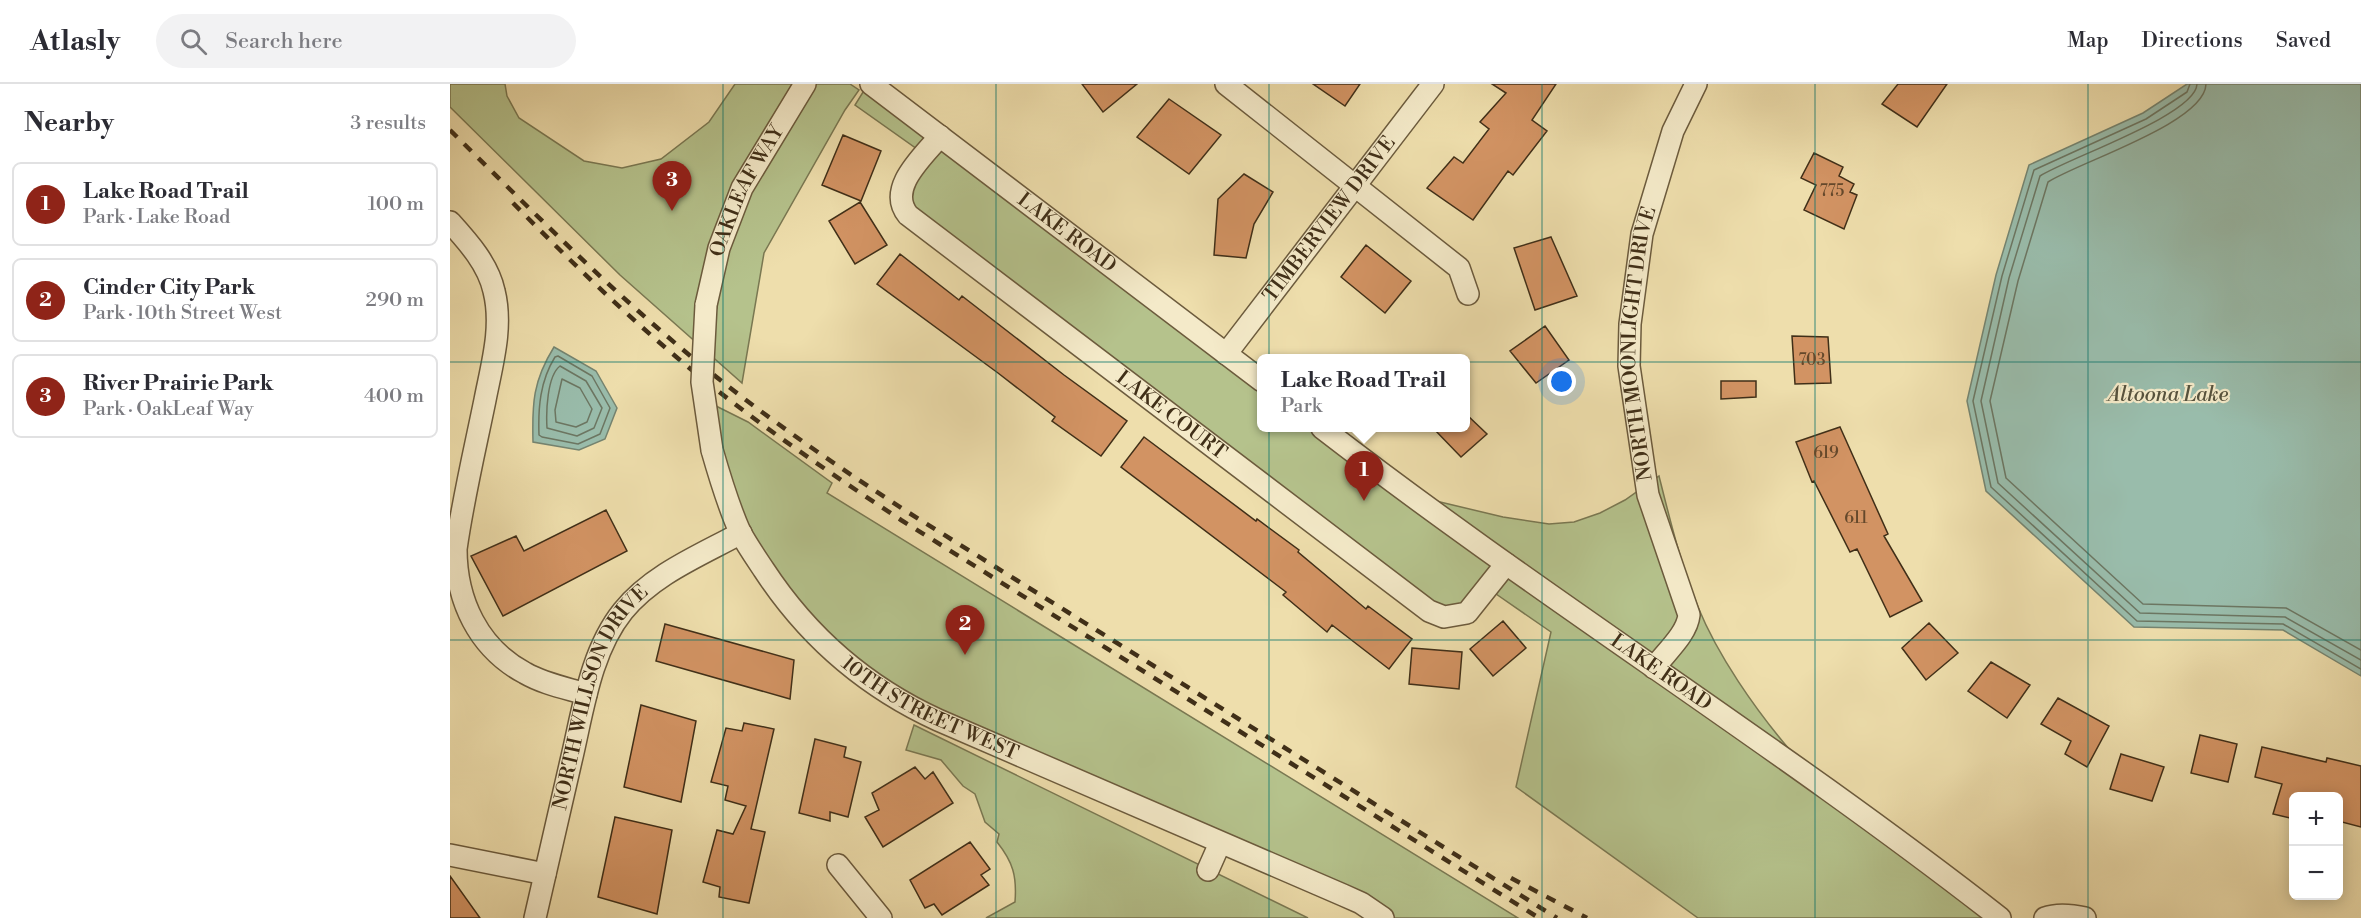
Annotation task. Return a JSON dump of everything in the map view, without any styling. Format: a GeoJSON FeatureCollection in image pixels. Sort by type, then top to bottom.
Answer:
{"type":"FeatureCollection","features":[{"type":"Feature","properties":{"kind":"street","name":"OAKLEAF WAY"},"geometry":{"type":"LineString","coordinates":[[706,305],[719,248],[742,188],[805,84]]}},
{"type":"Feature","properties":{"kind":"street","name":"LAKE ROAD"},"geometry":{"type":"LineString","coordinates":[[872,84],[1257,377]]}},
{"type":"Feature","properties":{"kind":"street"},"geometry":{"type":"LineString","coordinates":[[1226,84],[1459,268],[1468,294]]}},
{"type":"Feature","properties":{"kind":"street","name":"TIMBERVIEW DRIVE"},"geometry":{"type":"LineString","coordinates":[[1226,354],[1432,84]]}},
{"type":"Feature","properties":{"kind":"street","name":"NORTH MOONLIGHT DRIVE"},"geometry":{"type":"LineString","coordinates":[[1654,668],[1684,630],[1689,615],[1648,495],[1629,366],[1630,324],[1642,234],[1653,191],[1673,131],[1696,84]]}},
{"type":"Feature","properties":{"kind":"street","name":"LAKE COURT"},"geometry":{"type":"LineString","coordinates":[[940,136],[901,188],[901,202],[908,215],[1429,611],[1444,617],[1467,613],[1506,564]]}},
{"type":"Feature","properties":{"kind":"street"},"geometry":{"type":"LineString","coordinates":[[450,222],[478,255],[488,272],[497,308],[496,348],[459,528],[456,569],[460,593],[468,614],[480,633],[510,664],[548,683],[586,694]]}},
{"type":"Feature","properties":{"kind":"street","name":"10TH STREET WEST"},"geometry":{"type":"LineString","coordinates":[[706,305],[702,382],[712,450],[727,500],[741,533],[796,615],[844,662],[882,691],[938,720],[1361,903],[1383,918]]}},
{"type":"Feature","properties":{"kind":"street","name":"LAKE ROAD"},"geometry":{"type":"LineString","coordinates":[[1327,432],[1506,564],[1846,801],[2000,918]]}},
{"type":"Feature","properties":{"kind":"street","name":"NORTH WILLSON DRIVE"},"geometry":{"type":"LineString","coordinates":[[536,918],[586,694],[610,630],[623,610],[643,591],[670,571],[741,533]]}},
{"type":"Feature","properties":{"kind":"street"},"geometry":{"type":"LineString","coordinates":[[1208,870],[1220,843]]}},
{"type":"Feature","properties":{"kind":"street"},"geometry":{"type":"LineString","coordinates":[[450,855],[545,874]]}},
{"type":"Feature","properties":{"kind":"street"},"geometry":{"type":"LineString","coordinates":[[838,865],[881,918]]}},
{"type":"Feature","properties":{"kind":"street"},"geometry":{"type":"LineString","coordinates":[[2045,918],[2072,915],[2085,918]]}},
{"type":"Feature","properties":{"kind":"green space"},"geometry":{"type":"Polygon","coordinates":[[[450,84],[505,84],[507,96],[519,118],[584,161],[622,168],[661,159],[709,122],[735,84],[850,84],[859,90],[845,110],[764,253],[742,383],[620,275],[450,107],[450,84]]]}},
{"type":"Feature","properties":{"kind":"green space"},"geometry":{"type":"Polygon","coordinates":[[[868,84],[1257,367],[1257,432],[1341,432],[1436,501],[1503,517],[1549,524],[1574,522],[1600,513],[1625,500],[1659,476],[1681,559],[1706,626],[1738,681],[1763,717],[1789,749],[1987,918],[1698,918],[1516,787],[1551,632],[1496,594],[1443,609],[913,210],[908,193],[931,159],[855,105],[868,84]]]}},
{"type":"Feature","properties":{"kind":"green space"},"geometry":{"type":"Polygon","coordinates":[[[704,400],[748,422],[832,483],[827,493],[1518,918],[1382,918],[871,683],[758,561],[704,400]]]}},
{"type":"Feature","properties":{"kind":"green space"},"geometry":{"type":"Polygon","coordinates":[[[914,725],[1308,918],[986,918],[1015,902],[1015,884],[1010,863],[997,842],[999,834],[985,822],[975,794],[963,786],[941,760],[906,750],[914,725]]]}},
{"type":"Feature","properties":{"kind":"water","name":"Altoona Lake"},"geometry":{"type":"Polygon","coordinates":[[[2187,84],[2361,84],[2361,676],[2283,630],[2134,627],[1986,491],[1967,401],[1996,275],[2029,165],[2143,113],[2187,84]]]}},
{"type":"Feature","properties":{"kind":"water"},"geometry":{"type":"Polygon","coordinates":[[[554,347],[596,371],[617,408],[605,439],[579,450],[533,442],[535,393],[542,371],[554,347]]]}},
{"type":"Feature","properties":{"kind":"building"},"geometry":{"type":"Polygon","coordinates":[[[1082,84],[1137,84],[1103,112],[1082,84]]]}},
{"type":"Feature","properties":{"kind":"building"},"geometry":{"type":"Polygon","coordinates":[[[1313,84],[1360,84],[1345,106],[1313,84]]]}},
{"type":"Feature","properties":{"kind":"building"},"geometry":{"type":"Polygon","coordinates":[[[1492,84],[1556,84],[1532,120],[1547,131],[1513,175],[1508,171],[1473,220],[1427,188],[1454,157],[1463,163],[1489,129],[1480,122],[1506,93],[1492,84]]]}},
{"type":"Feature","properties":{"kind":"building"},"geometry":{"type":"Polygon","coordinates":[[[1898,84],[1947,84],[1917,127],[1882,104],[1898,84]]]}},
{"type":"Feature","properties":{"kind":"building"},"geometry":{"type":"Polygon","coordinates":[[[1169,99],[1221,135],[1189,174],[1137,137],[1169,99]]]}},
{"type":"Feature","properties":{"kind":"building"},"geometry":{"type":"Polygon","coordinates":[[[843,135],[881,151],[861,201],[822,185],[843,135]]]}},
{"type":"Feature","properties":{"kind":"building"},"geometry":{"type":"Polygon","coordinates":[[[1814,153],[1843,167],[1839,176],[1854,184],[1850,192],[1857,195],[1844,229],[1804,210],[1816,185],[1801,178],[1814,153]]]}},
{"type":"Feature","properties":{"kind":"building"},"geometry":{"type":"Polygon","coordinates":[[[1244,174],[1273,192],[1254,224],[1246,258],[1214,255],[1218,199],[1244,174]]]}},
{"type":"Feature","properties":{"kind":"building"},"geometry":{"type":"Polygon","coordinates":[[[860,202],[887,245],[855,264],[829,221],[860,202]]]}},
{"type":"Feature","properties":{"kind":"building"},"geometry":{"type":"Polygon","coordinates":[[[1551,237],[1577,296],[1535,310],[1514,248],[1551,237]]]}},
{"type":"Feature","properties":{"kind":"building"},"geometry":{"type":"Polygon","coordinates":[[[1366,245],[1411,281],[1385,313],[1341,277],[1366,245]]]}},
{"type":"Feature","properties":{"kind":"building"},"geometry":{"type":"Polygon","coordinates":[[[900,254],[959,300],[962,296],[1127,421],[1101,456],[1052,421],[1055,417],[998,373],[877,284],[900,254]]]}},
{"type":"Feature","properties":{"kind":"building"},"geometry":{"type":"Polygon","coordinates":[[[1545,326],[1569,360],[1536,383],[1510,351],[1545,326]]]}},
{"type":"Feature","properties":{"kind":"building"},"geometry":{"type":"Polygon","coordinates":[[[1792,336],[1828,337],[1831,383],[1795,384],[1792,336]]]}},
{"type":"Feature","properties":{"kind":"building"},"geometry":{"type":"Polygon","coordinates":[[[1721,381],[1756,381],[1756,397],[1721,399],[1721,381]]]}},
{"type":"Feature","properties":{"kind":"building"},"geometry":{"type":"Polygon","coordinates":[[[1470,418],[1487,434],[1461,457],[1437,432],[1470,432],[1470,418]]]}},
{"type":"Feature","properties":{"kind":"building"},"geometry":{"type":"Polygon","coordinates":[[[1840,427],[1888,534],[1884,536],[1922,601],[1890,617],[1857,549],[1850,552],[1814,481],[1812,482],[1796,442],[1840,427]]]}},
{"type":"Feature","properties":{"kind":"building"},"geometry":{"type":"Polygon","coordinates":[[[1144,437],[1256,521],[1257,519],[1299,550],[1298,552],[1366,609],[1368,606],[1412,639],[1389,669],[1332,625],[1327,632],[1283,595],[1286,592],[1121,467],[1144,437]]]}},
{"type":"Feature","properties":{"kind":"building"},"geometry":{"type":"Polygon","coordinates":[[[606,510],[627,551],[503,616],[471,556],[516,536],[524,551],[606,510]]]}},
{"type":"Feature","properties":{"kind":"building"},"geometry":{"type":"Polygon","coordinates":[[[1503,621],[1526,648],[1493,676],[1470,649],[1503,621]]]}},
{"type":"Feature","properties":{"kind":"building"},"geometry":{"type":"Polygon","coordinates":[[[1929,623],[1958,653],[1926,680],[1902,648],[1929,623]]]}},
{"type":"Feature","properties":{"kind":"building"},"geometry":{"type":"Polygon","coordinates":[[[665,624],[794,660],[790,699],[656,661],[665,624]]]}},
{"type":"Feature","properties":{"kind":"building"},"geometry":{"type":"Polygon","coordinates":[[[1412,648],[1462,652],[1459,689],[1409,684],[1412,648]]]}},
{"type":"Feature","properties":{"kind":"building"},"geometry":{"type":"Polygon","coordinates":[[[1991,662],[2030,685],[2007,718],[1968,691],[1991,662]]]}},
{"type":"Feature","properties":{"kind":"building"},"geometry":{"type":"Polygon","coordinates":[[[2058,698],[2109,726],[2087,767],[2065,754],[2071,741],[2041,724],[2058,698]]]}},
{"type":"Feature","properties":{"kind":"building"},"geometry":{"type":"Polygon","coordinates":[[[641,705],[696,721],[681,802],[624,787],[641,705]]]}},
{"type":"Feature","properties":{"kind":"building"},"geometry":{"type":"Polygon","coordinates":[[[744,723],[774,729],[751,829],[765,832],[749,903],[719,897],[720,887],[703,882],[717,830],[733,834],[746,806],[725,800],[728,786],[711,782],[726,728],[742,731],[744,723]]]}},
{"type":"Feature","properties":{"kind":"building"},"geometry":{"type":"Polygon","coordinates":[[[2200,735],[2237,744],[2228,782],[2191,773],[2200,735]]]}},
{"type":"Feature","properties":{"kind":"building"},"geometry":{"type":"Polygon","coordinates":[[[815,739],[846,747],[844,757],[861,762],[848,817],[830,812],[830,821],[799,813],[815,739]]]}},
{"type":"Feature","properties":{"kind":"building"},"geometry":{"type":"Polygon","coordinates":[[[2262,747],[2326,762],[2327,758],[2361,766],[2361,827],[2343,822],[2343,792],[2289,792],[2289,818],[2273,814],[2282,784],[2255,777],[2262,747]]]}},
{"type":"Feature","properties":{"kind":"building"},"geometry":{"type":"Polygon","coordinates":[[[2121,754],[2164,767],[2152,801],[2110,789],[2121,754]]]}},
{"type":"Feature","properties":{"kind":"building"},"geometry":{"type":"Polygon","coordinates":[[[915,767],[925,779],[933,772],[953,803],[883,847],[865,817],[879,810],[872,793],[915,767]]]}},
{"type":"Feature","properties":{"kind":"building"},"geometry":{"type":"Polygon","coordinates":[[[615,817],[672,830],[657,914],[598,897],[615,817]]]}},
{"type":"Feature","properties":{"kind":"building"},"geometry":{"type":"Polygon","coordinates":[[[970,842],[990,869],[981,875],[989,885],[942,915],[934,904],[925,908],[910,880],[970,842]]]}},
{"type":"Feature","properties":{"kind":"building"},"geometry":{"type":"Polygon","coordinates":[[[450,876],[480,918],[450,918],[450,876]]]}},
{"type":"Feature","properties":{"kind":"railway"},"geometry":{"type":"LineString","coordinates":[[450,130],[572,250],[635,308],[724,383],[801,440],[906,511],[1557,918]]}},
{"type":"Feature","properties":{"kind":"railway"},"geometry":{"type":"LineString","coordinates":[[513,203],[646,331],[743,410],[821,466],[901,520],[1539,918]]}},
{"type":"Feature","properties":{"kind":"railway"},"geometry":{"type":"LineString","coordinates":[[1511,878],[1587,918]]}},
{"type":"Feature","properties":{"kind":"place","name":"River Prairie Park"},"geometry":{"type":"Point","coordinates":[672,211]}},
{"type":"Feature","properties":{"kind":"place","name":"Lake Road Trail"},"geometry":{"type":"Point","coordinates":[1364,501]}},
{"type":"Feature","properties":{"kind":"place","name":"Cinder City Park"},"geometry":{"type":"Point","coordinates":[965,655]}}]}
